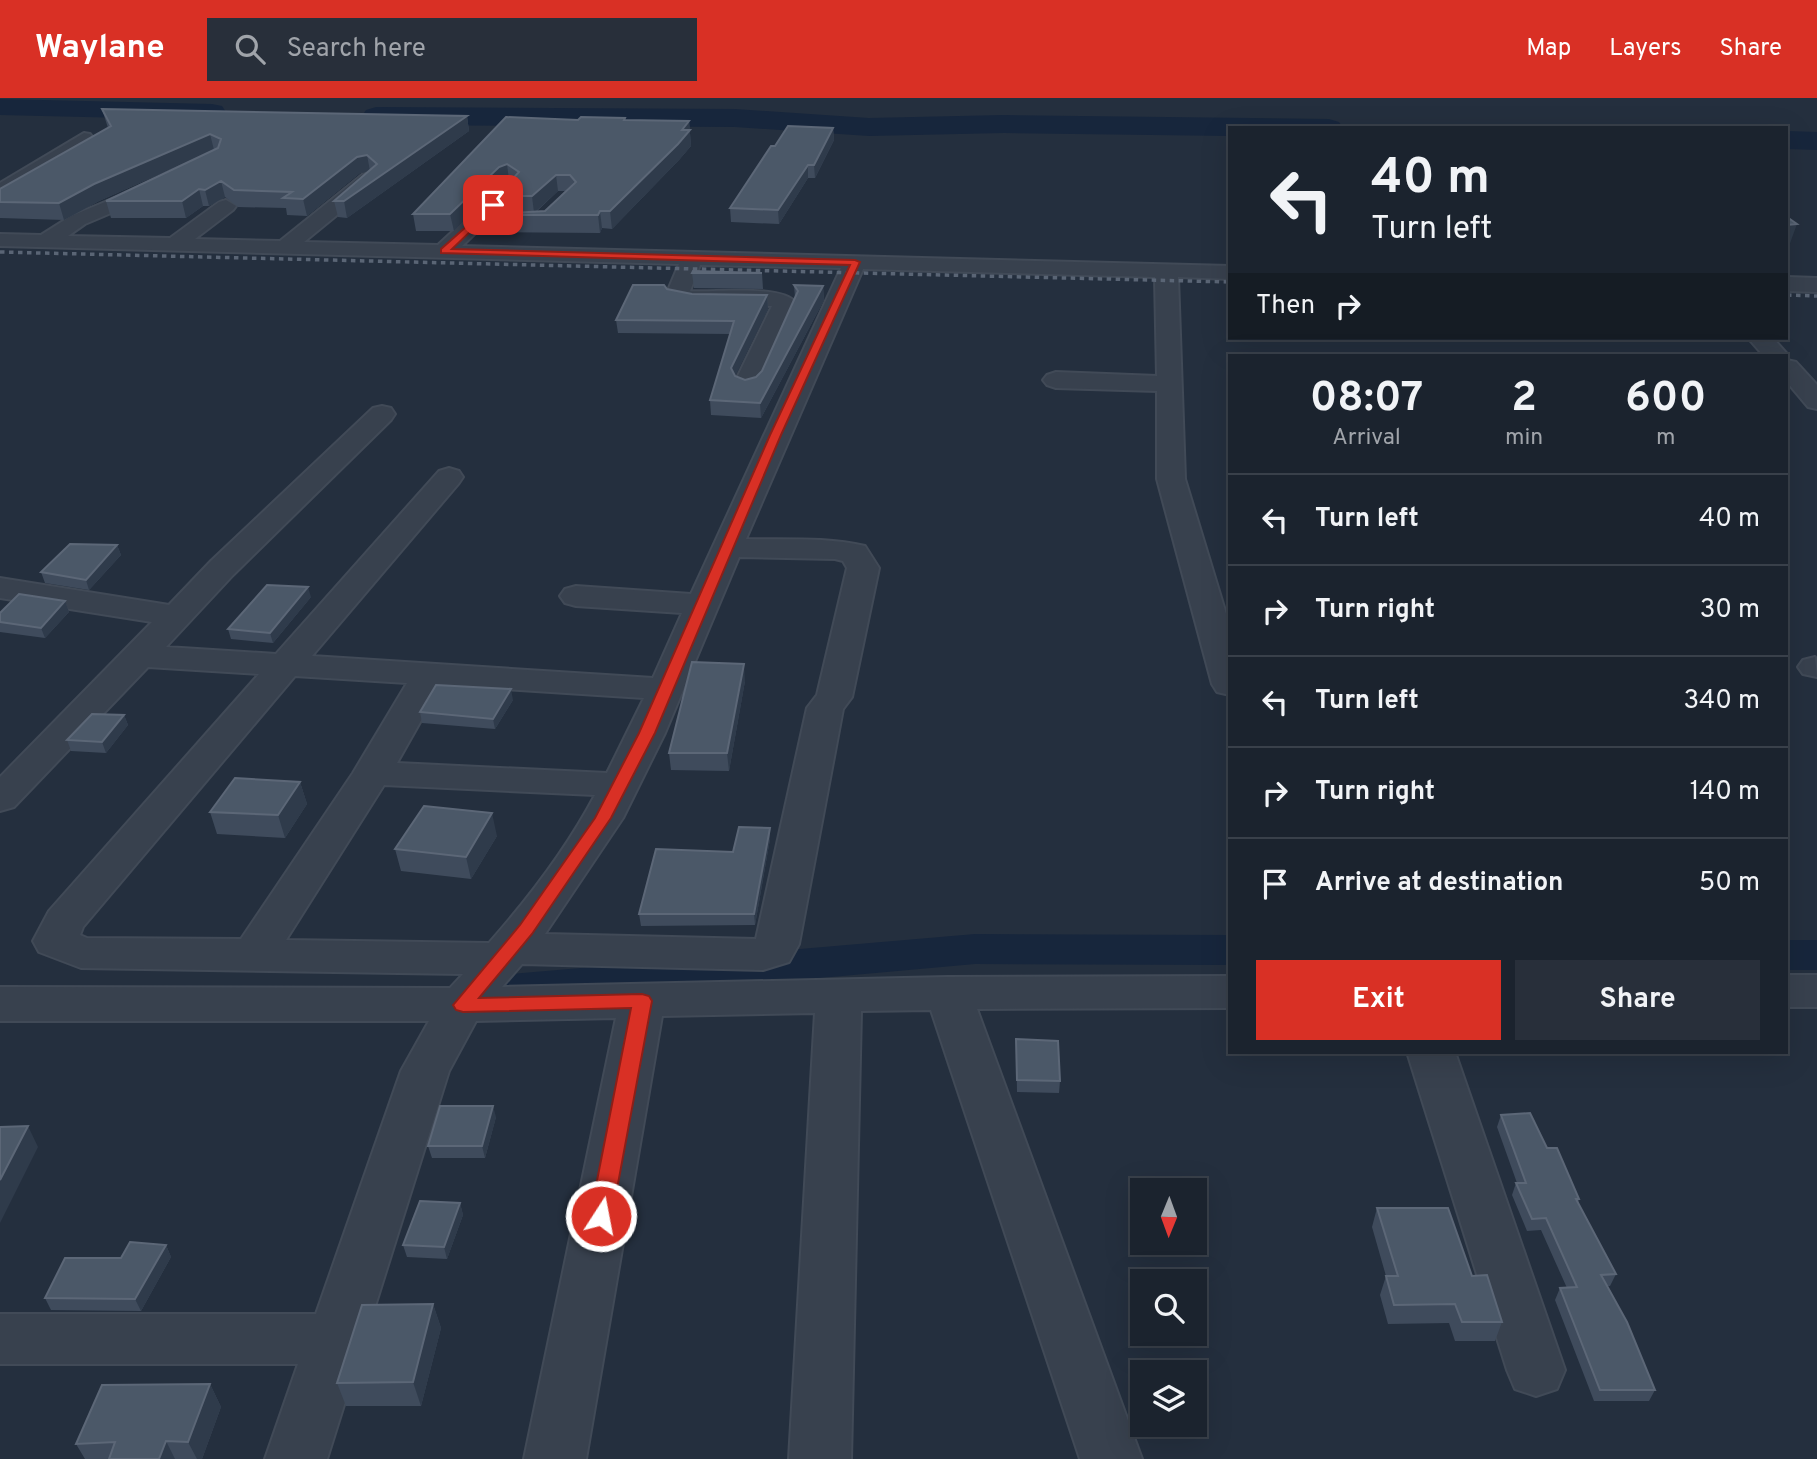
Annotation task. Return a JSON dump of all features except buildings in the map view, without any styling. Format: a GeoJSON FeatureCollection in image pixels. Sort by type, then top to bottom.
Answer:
{"type":"FeatureCollection","features":[{"type":"Feature","properties":{"kind":"street"},"geometry":{"type":"LineString","coordinates":[[0,191],[84,138]]}},
{"type":"Feature","properties":{"kind":"street"},"geometry":{"type":"LineString","coordinates":[[285,247],[369,179]]}},
{"type":"Feature","properties":{"kind":"street"},"geometry":{"type":"LineString","coordinates":[[45,241],[78,220],[168,181]]}},
{"type":"Feature","properties":{"kind":"street"},"geometry":{"type":"LineString","coordinates":[[444,251],[510,189]]}},
{"type":"Feature","properties":{"kind":"street"},"geometry":{"type":"LineString","coordinates":[[174,245],[226,206]]}},
{"type":"Feature","properties":{"kind":"street"},"geometry":{"type":"LineString","coordinates":[[475,222],[499,222]]}},
{"type":"Feature","properties":{"kind":"street"},"geometry":{"type":"LineString","coordinates":[[0,240],[1228,272]]}},
{"type":"Feature","properties":{"kind":"street"},"geometry":{"type":"LineString","coordinates":[[694,258],[686,269],[677,295],[693,298],[773,299],[785,303],[747,384]]}},
{"type":"Feature","properties":{"kind":"street"},"geometry":{"type":"LineString","coordinates":[[296,1459],[425,1071],[485,977],[526,929],[603,818],[647,733],[726,548],[855,262]]}},
{"type":"Feature","properties":{"kind":"street"},"geometry":{"type":"LineString","coordinates":[[1163,270],[1168,280],[1167,384],[1171,479],[1228,677]]}},
{"type":"Feature","properties":{"kind":"street"},"geometry":{"type":"LineString","coordinates":[[1788,284],[1817,285]]}},
{"type":"Feature","properties":{"kind":"street"},"geometry":{"type":"LineString","coordinates":[[1762,340],[1775,354]]}},
{"type":"Feature","properties":{"kind":"street"},"geometry":{"type":"LineString","coordinates":[[1788,369],[1817,401]]}},
{"type":"Feature","properties":{"kind":"street"},"geometry":{"type":"LineString","coordinates":[[1056,380],[1167,384]]}},
{"type":"Feature","properties":{"kind":"street"},"geometry":{"type":"LineString","coordinates":[[0,799],[139,656],[174,616],[382,414]]}},
{"type":"Feature","properties":{"kind":"street"},"geometry":{"type":"LineString","coordinates":[[449,477],[64,922],[55,941],[81,953],[254,956],[485,977],[642,1001],[947,993],[1228,992]]}},
{"type":"Feature","properties":{"kind":"street"},"geometry":{"type":"LineString","coordinates":[[0,1004],[485,977],[763,955],[773,950],[781,932],[825,708],[834,697],[863,568],[854,553],[835,550],[726,548]]}},
{"type":"Feature","properties":{"kind":"street"},"geometry":{"type":"LineString","coordinates":[[1196,565],[1228,566]]}},
{"type":"Feature","properties":{"kind":"street"},"geometry":{"type":"LineString","coordinates":[[0,588],[174,616]]}},
{"type":"Feature","properties":{"kind":"street"},"geometry":{"type":"LineString","coordinates":[[576,596],[701,605]]}},
{"type":"Feature","properties":{"kind":"street"},"geometry":{"type":"LineString","coordinates":[[139,656],[665,689]]}},
{"type":"Feature","properties":{"kind":"street"},"geometry":{"type":"LineString","coordinates":[[254,956],[372,773],[430,674]]}},
{"type":"Feature","properties":{"kind":"street"},"geometry":{"type":"LineString","coordinates":[[372,773],[620,785]]}},
{"type":"Feature","properties":{"kind":"street"},"geometry":{"type":"LineString","coordinates":[[1788,991],[1817,991]]}},
{"type":"Feature","properties":{"kind":"street"},"geometry":{"type":"LineString","coordinates":[[947,993],[1111,1459]]}},
{"type":"Feature","properties":{"kind":"street"},"geometry":{"type":"LineString","coordinates":[[820,1459],[839,996]]}},
{"type":"Feature","properties":{"kind":"street"},"geometry":{"type":"LineString","coordinates":[[555,1459],[642,1001]]}},
{"type":"Feature","properties":{"kind":"street"},"geometry":{"type":"LineString","coordinates":[[1432,1054],[1536,1370]]}},
{"type":"Feature","properties":{"kind":"street"},"geometry":{"type":"LineString","coordinates":[[0,1339],[336,1339]]}},
{"type":"Feature","properties":{"kind":"waterway"},"geometry":{"type":"LineString","coordinates":[[0,107],[212,112]]}},
{"type":"Feature","properties":{"kind":"waterway"},"geometry":{"type":"LineString","coordinates":[[376,116],[735,118],[869,127],[1004,124],[1228,127]]}},
{"type":"Feature","properties":{"kind":"waterway"},"geometry":{"type":"LineString","coordinates":[[1788,140],[1817,141]]}},
{"type":"Feature","properties":{"kind":"waterway"},"geometry":{"type":"LineString","coordinates":[[499,991],[975,949],[1228,950]]}},
{"type":"Feature","properties":{"kind":"waterway"},"geometry":{"type":"LineString","coordinates":[[1788,955],[1817,955]]}},
{"type":"Feature","properties":{"kind":"railway"},"geometry":{"type":"LineString","coordinates":[[0,252],[1228,282]]}},
{"type":"Feature","properties":{"kind":"railway"},"geometry":{"type":"LineString","coordinates":[[1788,295],[1817,296]]}},
{"type":"Feature","properties":{"kind":"route"},"geometry":{"type":"LineString","coordinates":[[493,205],[444,251],[855,262],[853,273],[776,435],[647,733],[603,818],[526,929],[463,1005],[642,1001],[601,1216]]}}]}
